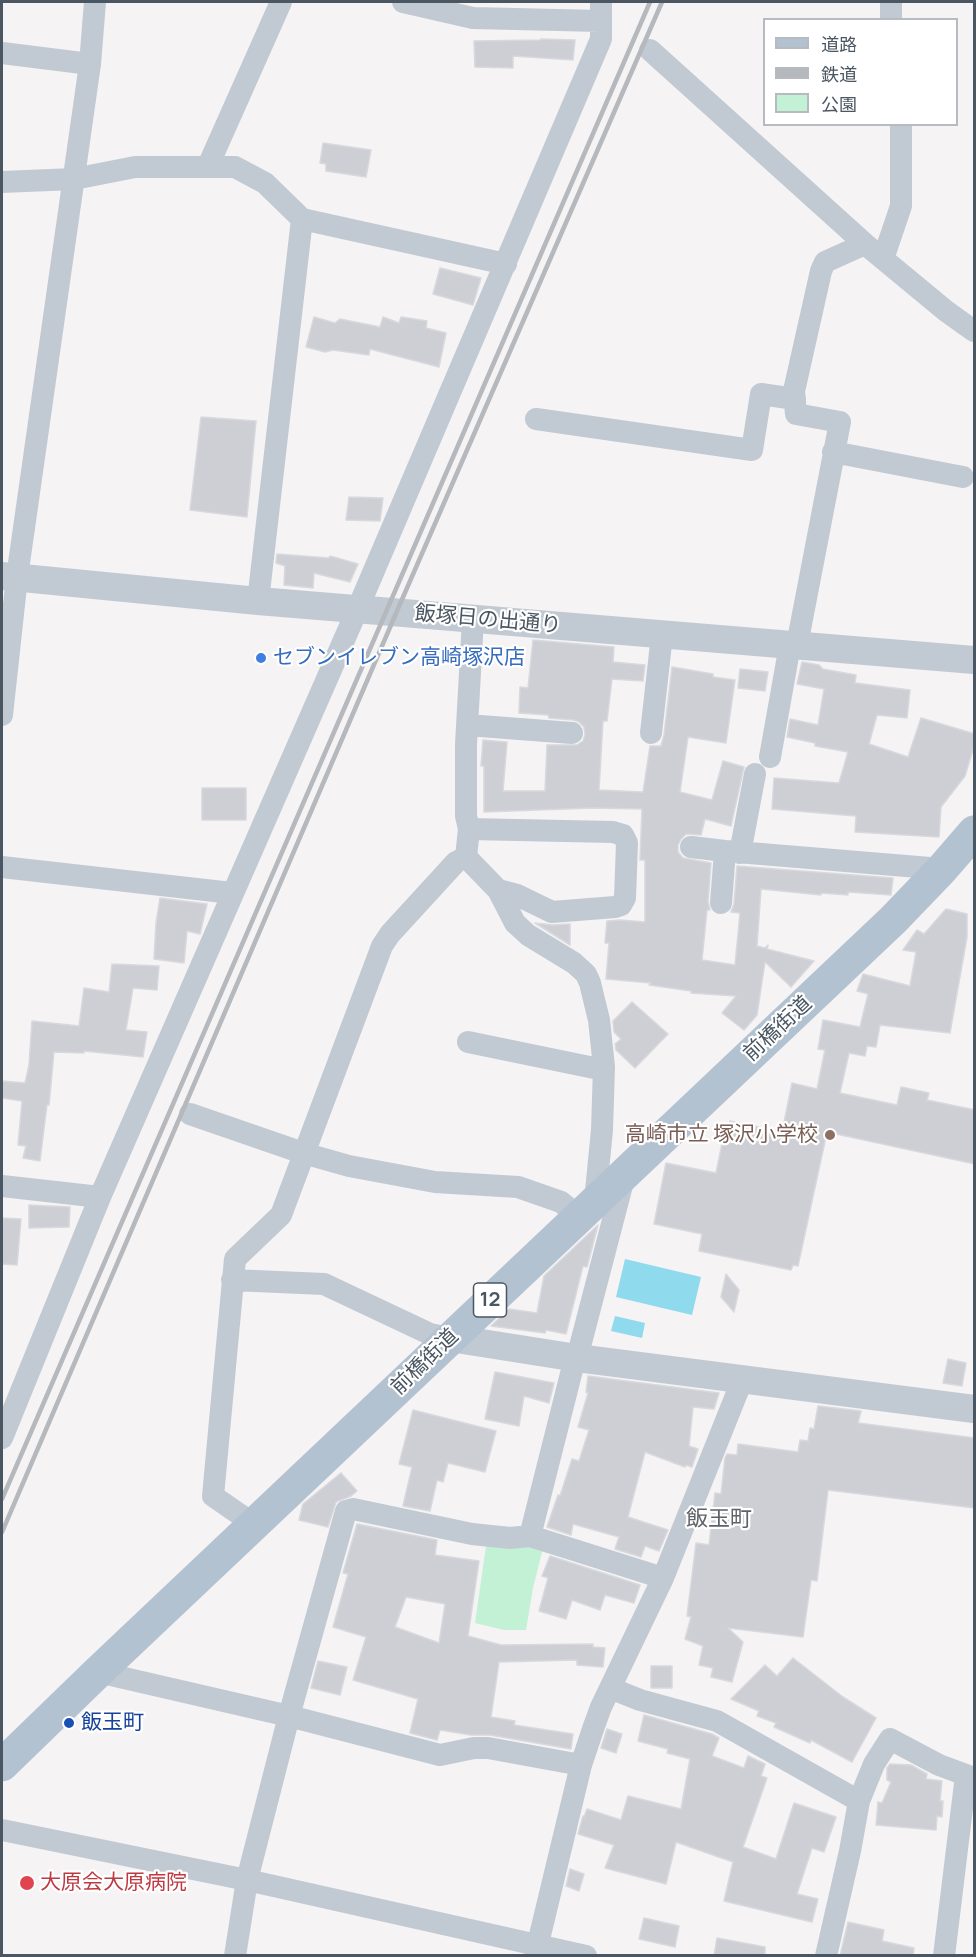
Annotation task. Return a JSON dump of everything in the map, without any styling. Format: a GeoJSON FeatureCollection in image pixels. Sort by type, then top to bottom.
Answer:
{"type":"FeatureCollection","features":[{"type":"Feature","properties":{"kind":"main road","name":"前橋街道"},"geometry":{"type":"LineString","coordinates":[[2,1765],[884,928],[975,832]]}},
{"type":"Feature","properties":{"kind":"street"},"geometry":{"type":"LineString","coordinates":[[2,715],[9,576],[74,179],[90,64],[95,2]]}},
{"type":"Feature","properties":{"kind":"street"},"geometry":{"type":"LineString","coordinates":[[2,1438],[100,1197],[358,608],[601,39],[601,11],[473,18],[403,2]]}},
{"type":"Feature","properties":{"kind":"street"},"geometry":{"type":"LineString","coordinates":[[891,2],[891,18]]}},
{"type":"Feature","properties":{"kind":"street"},"geometry":{"type":"LineString","coordinates":[[208,166],[277,3]]}},
{"type":"Feature","properties":{"kind":"street"},"geometry":{"type":"LineString","coordinates":[[650,50],[865,244],[946,311],[975,331]]}},
{"type":"Feature","properties":{"kind":"street"},"geometry":{"type":"LineString","coordinates":[[2,53],[90,64]]}},
{"type":"Feature","properties":{"kind":"street"},"geometry":{"type":"LineString","coordinates":[[883,259],[901,206],[902,126]]}},
{"type":"Feature","properties":{"kind":"street"},"geometry":{"type":"LineString","coordinates":[[2,182],[74,179],[135,167],[235,167],[265,183],[302,219],[506,264]]}},
{"type":"Feature","properties":{"kind":"street"},"geometry":{"type":"LineString","coordinates":[[258,601],[302,219]]}},
{"type":"Feature","properties":{"kind":"street"},"geometry":{"type":"LineString","coordinates":[[770,757],[840,423],[796,414],[794,391],[825,262],[865,244]]}},
{"type":"Feature","properties":{"kind":"street"},"geometry":{"type":"LineString","coordinates":[[536,419],[752,450],[760,394],[795,399]]}},
{"type":"Feature","properties":{"kind":"street"},"geometry":{"type":"LineString","coordinates":[[833,452],[963,477]]}},
{"type":"Feature","properties":{"kind":"street","name":"飯塚日の出通り"},"geometry":{"type":"LineString","coordinates":[[9,576],[258,601],[975,660]]}},
{"type":"Feature","properties":{"kind":"street"},"geometry":{"type":"LineString","coordinates":[[466,857],[469,830],[466,816],[465,779],[473,619]]}},
{"type":"Feature","properties":{"kind":"street"},"geometry":{"type":"LineString","coordinates":[[651,733],[662,635]]}},
{"type":"Feature","properties":{"kind":"street"},"geometry":{"type":"LineString","coordinates":[[467,725],[572,733]]}},
{"type":"Feature","properties":{"kind":"street"},"geometry":{"type":"LineString","coordinates":[[721,903],[755,774]]}},
{"type":"Feature","properties":{"kind":"street"},"geometry":{"type":"LineString","coordinates":[[469,830],[613,832],[623,835],[627,843],[625,898],[621,905],[552,912],[517,895],[498,890]]}},
{"type":"Feature","properties":{"kind":"street"},"geometry":{"type":"LineString","coordinates":[[691,847],[942,869]]}},
{"type":"Feature","properties":{"kind":"street"},"geometry":{"type":"LineString","coordinates":[[189,1114],[303,1153],[349,1166],[435,1182],[518,1187],[587,1209],[602,1130],[604,1070],[602,1036],[595,999],[586,974],[574,963],[528,935],[515,923],[498,890],[466,857]]}},
{"type":"Feature","properties":{"kind":"street"},"geometry":{"type":"LineString","coordinates":[[255,1525],[213,1496],[235,1259],[281,1215],[382,946],[390,933],[456,862],[466,857]]}},
{"type":"Feature","properties":{"kind":"street"},"geometry":{"type":"LineString","coordinates":[[2,867],[232,892]]}},
{"type":"Feature","properties":{"kind":"street"},"geometry":{"type":"LineString","coordinates":[[468,1042],[604,1070]]}},
{"type":"Feature","properties":{"kind":"street"},"geometry":{"type":"LineString","coordinates":[[530,1536],[624,1174]]}},
{"type":"Feature","properties":{"kind":"street"},"geometry":{"type":"LineString","coordinates":[[2,1186],[100,1197]]}},
{"type":"Feature","properties":{"kind":"street"},"geometry":{"type":"LineString","coordinates":[[232,1280],[324,1284],[430,1334],[450,1338],[577,1358],[975,1409]]}},
{"type":"Feature","properties":{"kind":"street"},"geometry":{"type":"LineString","coordinates":[[536,1949],[581,1765],[594,1726],[663,1578],[743,1378]]}},
{"type":"Feature","properties":{"kind":"street"},"geometry":{"type":"LineString","coordinates":[[235,1956],[247,1880],[289,1716],[346,1511],[353,1509],[472,1534],[510,1538],[530,1536],[663,1578]]}},
{"type":"Feature","properties":{"kind":"street"},"geometry":{"type":"LineString","coordinates":[[98,1672],[289,1716],[440,1755],[474,1748],[488,1748],[581,1765]]}},
{"type":"Feature","properties":{"kind":"street"},"geometry":{"type":"LineString","coordinates":[[610,1688],[640,1700],[717,1721],[859,1801]]}},
{"type":"Feature","properties":{"kind":"street"},"geometry":{"type":"LineString","coordinates":[[826,1956],[859,1801],[874,1764],[890,1739],[939,1765],[970,1777],[944,1956]]}},
{"type":"Feature","properties":{"kind":"street"},"geometry":{"type":"LineString","coordinates":[[2,1830],[247,1880],[536,1949],[552,1949],[586,1956]]}},
{"type":"Feature","properties":{"kind":"green space"},"geometry":{"type":"Polygon","coordinates":[[[487,1539],[543,1548],[526,1630],[504,1630],[475,1623],[487,1539]]]}},
{"type":"Feature","properties":{"kind":"water"},"geometry":{"type":"Polygon","coordinates":[[[625,1259],[701,1277],[692,1315],[616,1297],[625,1259]]]}},
{"type":"Feature","properties":{"kind":"water"},"geometry":{"type":"Polygon","coordinates":[[[615,1316],[645,1323],[642,1338],[611,1331],[615,1316]]]}},
{"type":"Feature","properties":{"kind":"building"},"geometry":{"type":"Polygon","coordinates":[[[575,40],[573,60],[513,56],[513,68],[475,67],[474,41],[575,40]]]}},
{"type":"Feature","properties":{"kind":"building"},"geometry":{"type":"Polygon","coordinates":[[[323,143],[371,150],[366,177],[326,171],[326,164],[320,163],[323,143]]]}},
{"type":"Feature","properties":{"kind":"building"},"geometry":{"type":"Polygon","coordinates":[[[440,268],[481,278],[473,305],[433,294],[440,268]]]}},
{"type":"Feature","properties":{"kind":"building"},"geometry":{"type":"Polygon","coordinates":[[[314,317],[335,323],[340,319],[380,327],[383,317],[399,323],[401,317],[427,321],[426,328],[446,333],[439,367],[370,349],[369,355],[333,350],[325,352],[306,347],[314,317]]]}},
{"type":"Feature","properties":{"kind":"building"},"geometry":{"type":"Polygon","coordinates":[[[201,417],[256,421],[247,517],[190,510],[201,417]]]}},
{"type":"Feature","properties":{"kind":"building"},"geometry":{"type":"Polygon","coordinates":[[[349,497],[383,498],[380,521],[346,520],[349,497]]]}},
{"type":"Feature","properties":{"kind":"building"},"geometry":{"type":"Polygon","coordinates":[[[277,554],[329,558],[330,556],[358,564],[350,582],[314,573],[313,588],[284,585],[285,566],[276,563],[277,554]]]}},
{"type":"Feature","properties":{"kind":"building"},"geometry":{"type":"Polygon","coordinates":[[[533,640],[614,647],[613,662],[645,665],[643,681],[612,679],[607,721],[603,721],[599,790],[643,792],[650,746],[661,746],[664,735],[672,667],[735,680],[726,743],[688,737],[680,792],[712,800],[723,761],[744,767],[731,826],[705,819],[701,835],[686,834],[678,845],[678,852],[683,858],[711,863],[708,902],[710,910],[707,910],[702,960],[735,965],[740,913],[731,912],[734,904],[737,866],[893,878],[891,895],[848,892],[848,895],[821,893],[821,895],[761,889],[757,946],[765,948],[768,945],[767,949],[814,961],[791,987],[765,962],[757,1015],[744,1030],[722,1013],[736,996],[691,993],[691,991],[649,985],[651,983],[606,979],[609,943],[605,943],[607,921],[645,922],[645,860],[640,860],[642,809],[592,808],[484,812],[484,766],[481,766],[483,740],[507,742],[503,791],[545,791],[547,745],[577,745],[583,741],[585,735],[584,727],[574,720],[519,713],[520,687],[528,688],[533,640]]]}},
{"type":"Feature","properties":{"kind":"building"},"geometry":{"type":"Polygon","coordinates":[[[802,662],[819,665],[823,669],[856,675],[855,683],[910,690],[907,718],[877,715],[869,744],[908,757],[921,718],[975,734],[975,743],[965,776],[941,807],[939,837],[855,832],[856,816],[772,809],[774,778],[839,783],[848,752],[815,746],[815,743],[787,737],[790,719],[818,725],[824,689],[797,684],[802,662]]]}},
{"type":"Feature","properties":{"kind":"building"},"geometry":{"type":"Polygon","coordinates":[[[740,669],[768,672],[765,691],[738,688],[740,669]]]}},
{"type":"Feature","properties":{"kind":"building"},"geometry":{"type":"Polygon","coordinates":[[[202,788],[246,788],[246,820],[202,820],[202,788]]]}},
{"type":"Feature","properties":{"kind":"building"},"geometry":{"type":"Polygon","coordinates":[[[160,898],[207,904],[200,934],[187,931],[184,963],[154,959],[160,898]]]}},
{"type":"Feature","properties":{"kind":"building"},"geometry":{"type":"Polygon","coordinates":[[[946,909],[967,914],[967,937],[950,1033],[880,1025],[876,1047],[867,1046],[865,1056],[849,1053],[840,1093],[897,1105],[901,1087],[929,1093],[927,1100],[975,1110],[975,1164],[827,1132],[798,1266],[793,1265],[791,1270],[699,1251],[702,1234],[654,1224],[666,1163],[716,1173],[724,1134],[727,1135],[730,1121],[782,1132],[792,1083],[817,1089],[825,1050],[818,1049],[823,1020],[860,1027],[868,994],[857,991],[863,974],[910,986],[916,952],[903,950],[917,930],[924,934],[946,909]]]}},
{"type":"Feature","properties":{"kind":"building"},"geometry":{"type":"Polygon","coordinates":[[[535,923],[570,924],[570,945],[535,923]]]}},
{"type":"Feature","properties":{"kind":"building"},"geometry":{"type":"Polygon","coordinates":[[[112,964],[159,966],[157,990],[133,988],[126,1030],[147,1032],[143,1057],[84,1051],[84,1053],[54,1052],[40,1161],[23,1158],[26,1146],[18,1145],[22,1101],[2,1098],[2,1081],[25,1083],[29,1065],[32,1021],[79,1026],[84,988],[109,992],[112,964]]]}},
{"type":"Feature","properties":{"kind":"building"},"geometry":{"type":"Polygon","coordinates":[[[632,1002],[668,1034],[635,1068],[616,1050],[615,1044],[621,1039],[614,1032],[613,1021],[632,1002]]]}},
{"type":"Feature","properties":{"kind":"building"},"geometry":{"type":"Polygon","coordinates":[[[29,1205],[70,1207],[69,1227],[29,1228],[29,1205]]]}},
{"type":"Feature","properties":{"kind":"building"},"geometry":{"type":"Polygon","coordinates":[[[2,1218],[21,1219],[17,1265],[2,1264],[2,1218]]]}},
{"type":"Feature","properties":{"kind":"building"},"geometry":{"type":"Polygon","coordinates":[[[598,1225],[587,1267],[583,1266],[566,1334],[546,1330],[545,1333],[491,1326],[509,1309],[537,1313],[544,1276],[598,1225]]]}},
{"type":"Feature","properties":{"kind":"building"},"geometry":{"type":"Polygon","coordinates":[[[726,1274],[739,1290],[734,1312],[721,1297],[726,1274]]]}},
{"type":"Feature","properties":{"kind":"building"},"geometry":{"type":"Polygon","coordinates":[[[948,1359],[966,1363],[962,1386],[943,1383],[948,1359]]]}},
{"type":"Feature","properties":{"kind":"building"},"geometry":{"type":"Polygon","coordinates":[[[495,1372],[554,1383],[549,1403],[524,1396],[519,1426],[485,1419],[495,1372]]]}},
{"type":"Feature","properties":{"kind":"building"},"geometry":{"type":"Polygon","coordinates":[[[588,1376],[719,1393],[714,1409],[693,1407],[689,1446],[698,1449],[692,1467],[686,1465],[685,1467],[645,1452],[628,1517],[668,1530],[659,1551],[645,1546],[641,1557],[615,1549],[619,1537],[573,1524],[571,1535],[547,1527],[572,1459],[579,1461],[589,1430],[578,1427],[588,1393],[586,1392],[588,1376]]]}},
{"type":"Feature","properties":{"kind":"building"},"geometry":{"type":"Polygon","coordinates":[[[818,1406],[861,1411],[858,1423],[975,1438],[975,1508],[828,1490],[817,1581],[811,1580],[803,1637],[728,1628],[743,1642],[732,1682],[711,1677],[713,1668],[699,1665],[703,1646],[685,1639],[691,1617],[687,1616],[696,1543],[709,1545],[715,1493],[721,1494],[725,1458],[727,1454],[737,1455],[738,1444],[798,1452],[800,1440],[808,1441],[810,1428],[814,1429],[818,1406]]]}},
{"type":"Feature","properties":{"kind":"building"},"geometry":{"type":"Polygon","coordinates":[[[413,1410],[496,1431],[485,1472],[448,1463],[443,1482],[437,1480],[430,1511],[403,1506],[412,1467],[399,1464],[413,1410]]]}},
{"type":"Feature","properties":{"kind":"building"},"geometry":{"type":"Polygon","coordinates":[[[341,1473],[357,1491],[336,1502],[328,1527],[299,1520],[303,1504],[341,1473]]]}},
{"type":"Feature","properties":{"kind":"building"},"geometry":{"type":"Polygon","coordinates":[[[357,1524],[437,1540],[435,1555],[479,1561],[468,1636],[501,1645],[593,1644],[593,1647],[605,1648],[603,1667],[577,1665],[577,1660],[499,1662],[491,1717],[515,1721],[514,1725],[573,1734],[571,1749],[490,1735],[471,1735],[440,1730],[437,1740],[410,1733],[418,1699],[353,1680],[366,1637],[333,1627],[348,1574],[343,1573],[357,1524]],[[406,1597],[395,1627],[439,1643],[445,1604],[406,1597]]]}},
{"type":"Feature","properties":{"kind":"building"},"geometry":{"type":"Polygon","coordinates":[[[550,1556],[640,1585],[634,1603],[605,1595],[600,1610],[572,1600],[566,1619],[539,1611],[548,1578],[542,1576],[550,1556]]]}},
{"type":"Feature","properties":{"kind":"building"},"geometry":{"type":"Polygon","coordinates":[[[793,1658],[843,1697],[876,1718],[852,1762],[811,1740],[810,1743],[774,1727],[776,1723],[757,1716],[759,1711],[731,1699],[765,1665],[777,1676],[793,1658]]]}},
{"type":"Feature","properties":{"kind":"building"},"geometry":{"type":"Polygon","coordinates":[[[318,1661],[347,1667],[340,1695],[311,1688],[318,1661]]]}},
{"type":"Feature","properties":{"kind":"building"},"geometry":{"type":"Polygon","coordinates":[[[651,1666],[672,1666],[672,1688],[651,1688],[651,1666]]]}},
{"type":"Feature","properties":{"kind":"building"},"geometry":{"type":"Polygon","coordinates":[[[644,1715],[719,1738],[712,1756],[744,1768],[748,1756],[765,1764],[761,1776],[767,1778],[743,1847],[776,1859],[794,1803],[836,1817],[824,1852],[812,1848],[797,1894],[818,1899],[812,1922],[724,1901],[733,1862],[676,1842],[666,1884],[605,1868],[614,1845],[578,1834],[587,1809],[621,1820],[628,1796],[681,1809],[690,1759],[667,1753],[668,1749],[638,1741],[644,1715]]]}},
{"type":"Feature","properties":{"kind":"building"},"geometry":{"type":"Polygon","coordinates":[[[607,1729],[622,1734],[616,1753],[601,1748],[607,1729]]]}},
{"type":"Feature","properties":{"kind":"building"},"geometry":{"type":"Polygon","coordinates":[[[890,1764],[911,1765],[927,1774],[926,1779],[942,1781],[940,1801],[943,1801],[942,1817],[937,1816],[936,1830],[876,1825],[878,1802],[882,1803],[891,1782],[887,1780],[887,1768],[890,1764]]]}},
{"type":"Feature","properties":{"kind":"building"},"geometry":{"type":"Polygon","coordinates":[[[570,1869],[584,1874],[579,1891],[566,1886],[570,1869]]]}},
{"type":"Feature","properties":{"kind":"building"},"geometry":{"type":"Polygon","coordinates":[[[644,1918],[679,1926],[675,1947],[639,1939],[644,1918]]]}},
{"type":"Feature","properties":{"kind":"building"},"geometry":{"type":"Polygon","coordinates":[[[848,1922],[884,1930],[882,1941],[914,1948],[913,1956],[840,1956],[848,1922]]]}},
{"type":"Feature","properties":{"kind":"building"},"geometry":{"type":"Polygon","coordinates":[[[717,1938],[765,1947],[765,1956],[714,1956],[717,1938]]]}},
{"type":"Feature","properties":{"kind":"railway"},"geometry":{"type":"LineString","coordinates":[[2,1499],[650,2]]}},
{"type":"Feature","properties":{"kind":"railway"},"geometry":{"type":"LineString","coordinates":[[2,1532],[397,611],[662,2]]}},
{"type":"Feature","properties":{"kind":"place","name":"セブンイレブン高崎塚沢店"},"geometry":{"type":"Point","coordinates":[261,658]}},
{"type":"Feature","properties":{"kind":"place","name":"高崎市立 塚沢小学校"},"geometry":{"type":"Point","coordinates":[830,1135]}},
{"type":"Feature","properties":{"kind":"place","name":"飯玉町"},"geometry":{"type":"Point","coordinates":[69,1723]}},
{"type":"Feature","properties":{"kind":"place","name":"大原会大原病院"},"geometry":{"type":"Point","coordinates":[27,1883]}},
{"type":"Feature","properties":{"kind":"district","name":"飯玉町"},"geometry":{"type":"Point","coordinates":[719,1520]}}]}
